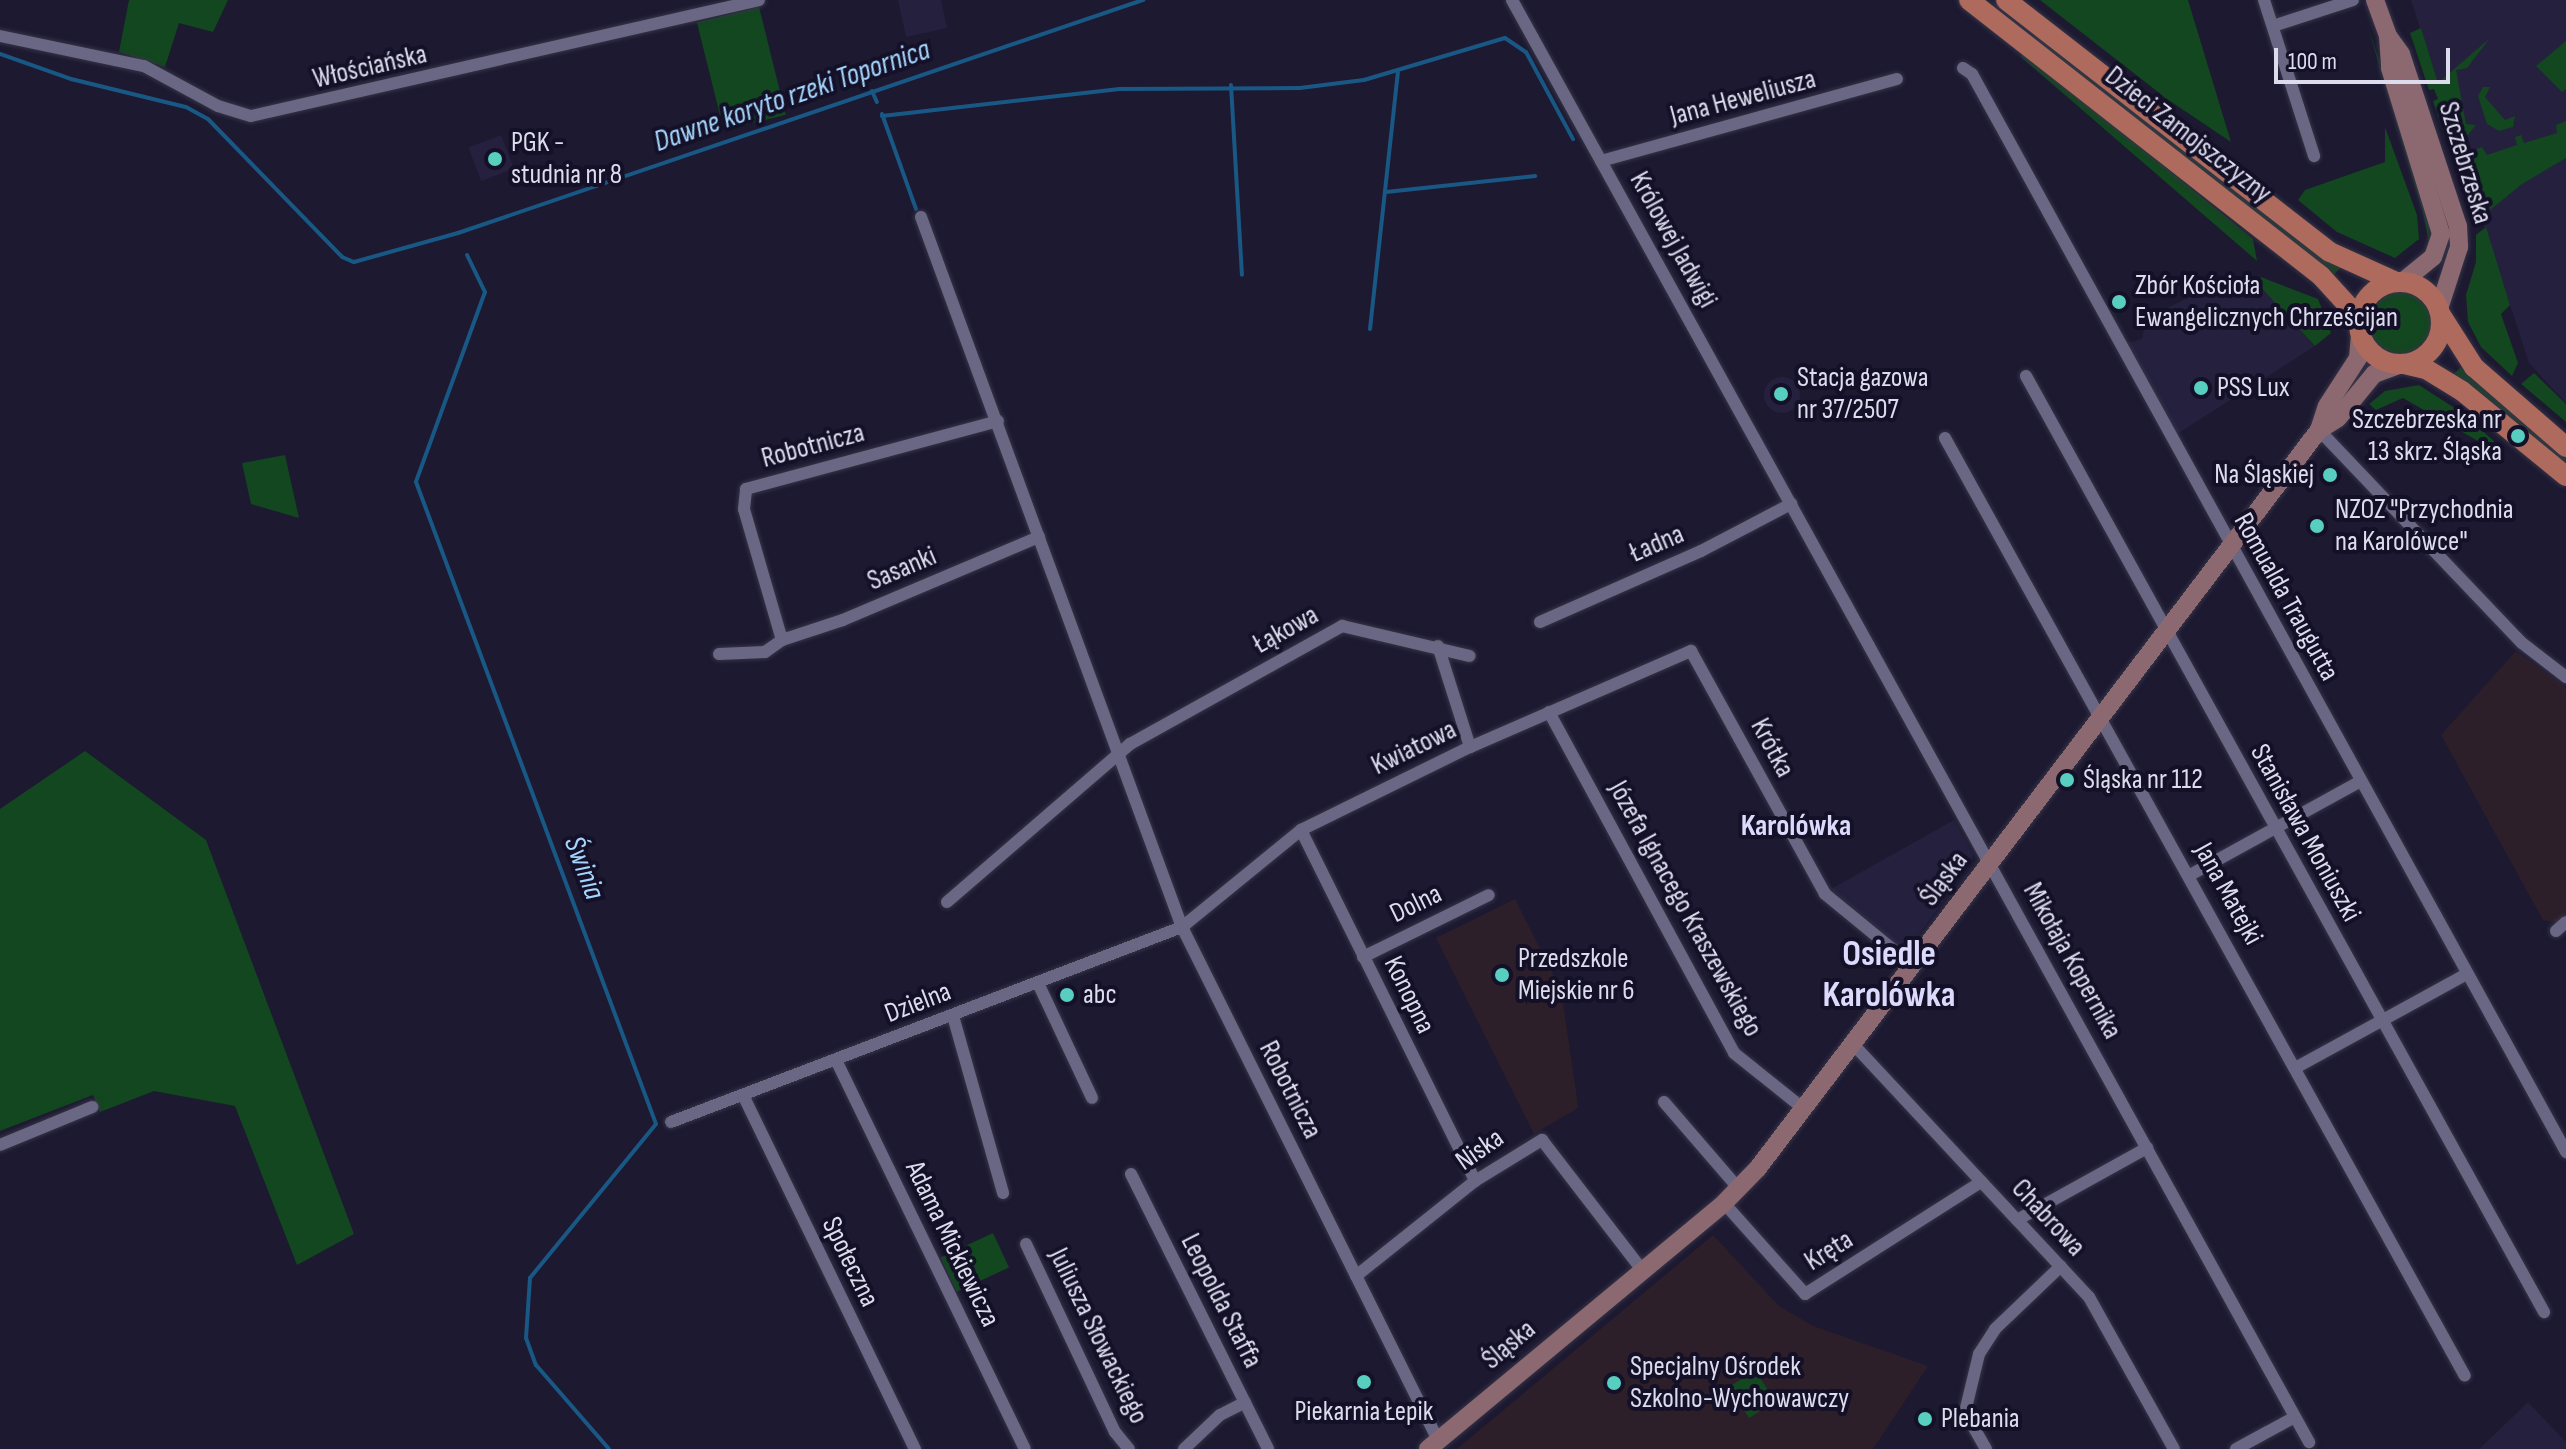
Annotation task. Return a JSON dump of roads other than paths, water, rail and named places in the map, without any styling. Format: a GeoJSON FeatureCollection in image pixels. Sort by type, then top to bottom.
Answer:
{"type":"FeatureCollection","features":[{"type":"Feature","properties":{"kind":"main road","name":"Dzieci Zamojszczyzny"},"geometry":{"type":"LineString","coordinates":[[1969,0],[2315,271],[2352,310],[2360,330]]}},
{"type":"Feature","properties":{"kind":"main road","name":"Dzieci Zamojszczyzny"},"geometry":{"type":"LineString","coordinates":[[2006,0],[2330,252],[2399,281]]}},
{"type":"Feature","properties":{"kind":"main road"},"geometry":{"type":"LineString","coordinates":[[2566,447],[2474,367],[2424,288],[2399,281],[2371,293],[2360,330],[2376,356],[2426,369],[2462,391],[2566,476]]}},
{"type":"Feature","properties":{"kind":"main road"},"geometry":{"type":"LineString","coordinates":[[2402,364],[2432,349],[2440,312]]}},
{"type":"Feature","properties":{"kind":"street","name":"Włościańska"},"geometry":{"type":"LineString","coordinates":[[0,36],[152,69],[218,106],[251,116],[759,0]]}},
{"type":"Feature","properties":{"kind":"street","name":"Królowej Jadwigi"},"geometry":{"type":"LineString","coordinates":[[1512,0],[1791,504]]}},
{"type":"Feature","properties":{"kind":"street"},"geometry":{"type":"LineString","coordinates":[[2264,0],[2314,156]]}},
{"type":"Feature","properties":{"kind":"street"},"geometry":{"type":"LineString","coordinates":[[2273,26],[2353,0]]}},
{"type":"Feature","properties":{"kind":"street","name":"Szczebrzeska"},"geometry":{"type":"LineString","coordinates":[[2375,0],[2388,36],[2401,54],[2458,226],[2459,247],[2440,312]]}},
{"type":"Feature","properties":{"kind":"street","name":"Szczebrzeska"},"geometry":{"type":"LineString","coordinates":[[2388,36],[2390,68],[2441,234],[2433,257],[2399,281]]}},
{"type":"Feature","properties":{"kind":"street","name":"Romualda Traugutta"},"geometry":{"type":"LineString","coordinates":[[1963,68],[1972,74],[2566,1152]]}},
{"type":"Feature","properties":{"kind":"street","name":"Jana Heweliusza"},"geometry":{"type":"LineString","coordinates":[[1601,161],[1897,79]]}},
{"type":"Feature","properties":{"kind":"street","name":"Robotnicza"},"geometry":{"type":"LineString","coordinates":[[921,217],[1182,927],[1356,1276],[1433,1444]]}},
{"type":"Feature","properties":{"kind":"street","name":"Śląska"},"geometry":{"type":"LineString","coordinates":[[1433,1444],[1739,1189],[1804,1109],[2319,430],[2327,406],[2358,358],[2360,330]]}},
{"type":"Feature","properties":{"kind":"street","name":"Śląska"},"geometry":{"type":"LineString","coordinates":[[2319,430],[2338,418],[2374,374],[2402,364]]}},
{"type":"Feature","properties":{"kind":"street","name":"Stanisława Moniuszki"},"geometry":{"type":"LineString","coordinates":[[2026,376],[2544,1312]]}},
{"type":"Feature","properties":{"kind":"street","name":"Robotnicza"},"geometry":{"type":"LineString","coordinates":[[782,640],[744,509],[746,489],[998,421]]}},
{"type":"Feature","properties":{"kind":"street"},"geometry":{"type":"LineString","coordinates":[[2319,430],[2522,643],[2566,677]]}},
{"type":"Feature","properties":{"kind":"street","name":"Jana Matejki"},"geometry":{"type":"LineString","coordinates":[[1945,438],[2297,1067],[2465,1376]]}},
{"type":"Feature","properties":{"kind":"street","name":"Ładna"},"geometry":{"type":"LineString","coordinates":[[1540,622],[1701,551],[1791,504]]}},
{"type":"Feature","properties":{"kind":"street","name":"Mikołaja Kopernika"},"geometry":{"type":"LineString","coordinates":[[1791,504],[2309,1442]]}},
{"type":"Feature","properties":{"kind":"street","name":"Sasanki"},"geometry":{"type":"LineString","coordinates":[[719,654],[755,656],[782,640],[843,620],[1039,537]]}},
{"type":"Feature","properties":{"kind":"street","name":"Łąkowa"},"geometry":{"type":"LineString","coordinates":[[1118,754],[1342,626],[1438,646]]}},
{"type":"Feature","properties":{"kind":"street"},"geometry":{"type":"LineString","coordinates":[[1438,646],[1470,656]]}},
{"type":"Feature","properties":{"kind":"street"},"geometry":{"type":"LineString","coordinates":[[1438,646],[1470,747]]}},
{"type":"Feature","properties":{"kind":"street","name":"Kwiatowa"},"geometry":{"type":"LineString","coordinates":[[1182,927],[1301,830],[1470,747],[1691,651]]}},
{"type":"Feature","properties":{"kind":"street","name":"Krótka"},"geometry":{"type":"LineString","coordinates":[[1691,651],[1825,894],[1913,966]]}},
{"type":"Feature","properties":{"kind":"street","name":"Józefa Ignacego Kraszewskiego"},"geometry":{"type":"LineString","coordinates":[[1549,712],[1734,1053],[1804,1109]]}},
{"type":"Feature","properties":{"kind":"street"},"geometry":{"type":"LineString","coordinates":[[947,902],[1118,754]]}},
{"type":"Feature","properties":{"kind":"street"},"geometry":{"type":"LineString","coordinates":[[2190,875],[2361,781]]}},
{"type":"Feature","properties":{"kind":"street","name":"Konopna"},"geometry":{"type":"LineString","coordinates":[[1301,830],[1475,1181]]}},
{"type":"Feature","properties":{"kind":"street","name":"Dolna"},"geometry":{"type":"LineString","coordinates":[[1363,957],[1489,895]]}},
{"type":"Feature","properties":{"kind":"street"},"geometry":{"type":"LineString","coordinates":[[1435,922],[1442,936]]}},
{"type":"Feature","properties":{"kind":"street","name":"Dzielna"},"geometry":{"type":"LineString","coordinates":[[671,1122],[1182,927]]}},
{"type":"Feature","properties":{"kind":"street"},"geometry":{"type":"LineString","coordinates":[[2297,1067],[2467,974]]}},
{"type":"Feature","properties":{"kind":"street"},"geometry":{"type":"LineString","coordinates":[[1038,983],[1092,1098]]}},
{"type":"Feature","properties":{"kind":"street"},"geometry":{"type":"LineString","coordinates":[[953,1016],[1003,1193]]}},
{"type":"Feature","properties":{"kind":"street","name":"Chabrowa"},"geometry":{"type":"LineString","coordinates":[[1853,1044],[2089,1297],[2174,1449]]}},
{"type":"Feature","properties":{"kind":"street","name":"Adama Mickiewicza"},"geometry":{"type":"LineString","coordinates":[[836,1060],[1025,1449]]}},
{"type":"Feature","properties":{"kind":"street","name":"Społeczna"},"geometry":{"type":"LineString","coordinates":[[743,1095],[915,1449]]}},
{"type":"Feature","properties":{"kind":"street"},"geometry":{"type":"LineString","coordinates":[[1664,1102],[1739,1189]]}},
{"type":"Feature","properties":{"kind":"street"},"geometry":{"type":"LineString","coordinates":[[0,1145],[92,1107]]}},
{"type":"Feature","properties":{"kind":"street","name":"Niska"},"geometry":{"type":"LineString","coordinates":[[1356,1276],[1475,1181],[1541,1135],[1643,1271]]}},
{"type":"Feature","properties":{"kind":"street"},"geometry":{"type":"LineString","coordinates":[[2017,1220],[2147,1148]]}},
{"type":"Feature","properties":{"kind":"street","name":"Leopolda Staffa"},"geometry":{"type":"LineString","coordinates":[[1131,1174],[1268,1449]]}},
{"type":"Feature","properties":{"kind":"street","name":"Kręta"},"geometry":{"type":"LineString","coordinates":[[1724,1203],[1805,1294],[1981,1182]]}},
{"type":"Feature","properties":{"kind":"street","name":"Juliusza Słowackiego"},"geometry":{"type":"LineString","coordinates":[[1026,1244],[1115,1432],[1129,1449]]}},
{"type":"Feature","properties":{"kind":"street"},"geometry":{"type":"LineString","coordinates":[[1986,1449],[1965,1412],[1979,1354],[1995,1329],[2061,1266]]}},
{"type":"Feature","properties":{"kind":"street"},"geometry":{"type":"LineString","coordinates":[[1184,1449],[1220,1415],[1245,1402]]}},
{"type":"Feature","properties":{"kind":"street"},"geometry":{"type":"LineString","coordinates":[[2236,1449],[2295,1417]]}},
{"type":"Feature","properties":{"kind":"waterway","name":"Dawne koryto rzeki Topornica"},"geometry":{"type":"LineString","coordinates":[[0,54],[71,79],[186,107],[208,119],[342,257],[354,262],[458,233],[1143,0]]}},
{"type":"Feature","properties":{"kind":"waterway"},"geometry":{"type":"LineString","coordinates":[[882,116],[1119,89],[1300,88],[1364,80],[1505,38],[1526,52],[1573,139]]}},
{"type":"Feature","properties":{"kind":"waterway"},"geometry":{"type":"LineString","coordinates":[[1370,329],[1398,73]]}},
{"type":"Feature","properties":{"kind":"waterway"},"geometry":{"type":"LineString","coordinates":[[1231,85],[1242,275]]}},
{"type":"Feature","properties":{"kind":"waterway"},"geometry":{"type":"LineString","coordinates":[[872,91],[877,102]]}},
{"type":"Feature","properties":{"kind":"waterway"},"geometry":{"type":"LineString","coordinates":[[882,114],[916,209]]}},
{"type":"Feature","properties":{"kind":"waterway"},"geometry":{"type":"LineString","coordinates":[[1386,192],[1535,176]]}},
{"type":"Feature","properties":{"kind":"waterway","name":"Świnia"},"geometry":{"type":"LineString","coordinates":[[467,255],[485,292],[416,482],[656,1124],[530,1278],[526,1338],[536,1365],[609,1449]]}},
{"type":"Feature","properties":{"kind":"place","name":"PGK - studnia nr 8"},"geometry":{"type":"Point","coordinates":[495,159]}},
{"type":"Feature","properties":{"kind":"place","name":"Zbór Kościoła Ewangelicznych Chrześcijan"},"geometry":{"type":"Point","coordinates":[2119,302]}},
{"type":"Feature","properties":{"kind":"place","name":"PSS Lux"},"geometry":{"type":"Point","coordinates":[2201,388]}},
{"type":"Feature","properties":{"kind":"place","name":"Stacja gazowa nr 37/2507"},"geometry":{"type":"Point","coordinates":[1781,394]}},
{"type":"Feature","properties":{"kind":"place","name":"Szczebrzeska nr 13 skrz. Śląska"},"geometry":{"type":"Point","coordinates":[2518,436]}},
{"type":"Feature","properties":{"kind":"place","name":"Na Śląskiej"},"geometry":{"type":"Point","coordinates":[2330,475]}},
{"type":"Feature","properties":{"kind":"place","name":"NZOZ \"Przychodnia na Karolówce\""},"geometry":{"type":"Point","coordinates":[2317,526]}},
{"type":"Feature","properties":{"kind":"place","name":"Śląska nr 112"},"geometry":{"type":"Point","coordinates":[2067,780]}},
{"type":"Feature","properties":{"kind":"place","name":"Przedszkole Miejskie nr 6"},"geometry":{"type":"Point","coordinates":[1502,975]}},
{"type":"Feature","properties":{"kind":"place","name":"abc"},"geometry":{"type":"Point","coordinates":[1067,995]}},
{"type":"Feature","properties":{"kind":"place","name":"Piekarnia Łepik"},"geometry":{"type":"Point","coordinates":[1364,1382]}},
{"type":"Feature","properties":{"kind":"place","name":"Specjalny Ośrodek Szkolno-Wychowawczy"},"geometry":{"type":"Point","coordinates":[1614,1383]}},
{"type":"Feature","properties":{"kind":"place","name":"Plebania"},"geometry":{"type":"Point","coordinates":[1925,1419]}},
{"type":"Feature","properties":{"kind":"district","name":"Karolówka"},"geometry":{"type":"Point","coordinates":[1796,826]}},
{"type":"Feature","properties":{"kind":"district","name":"Osiedle Karolówka"},"geometry":{"type":"Point","coordinates":[1889,974]}}]}
